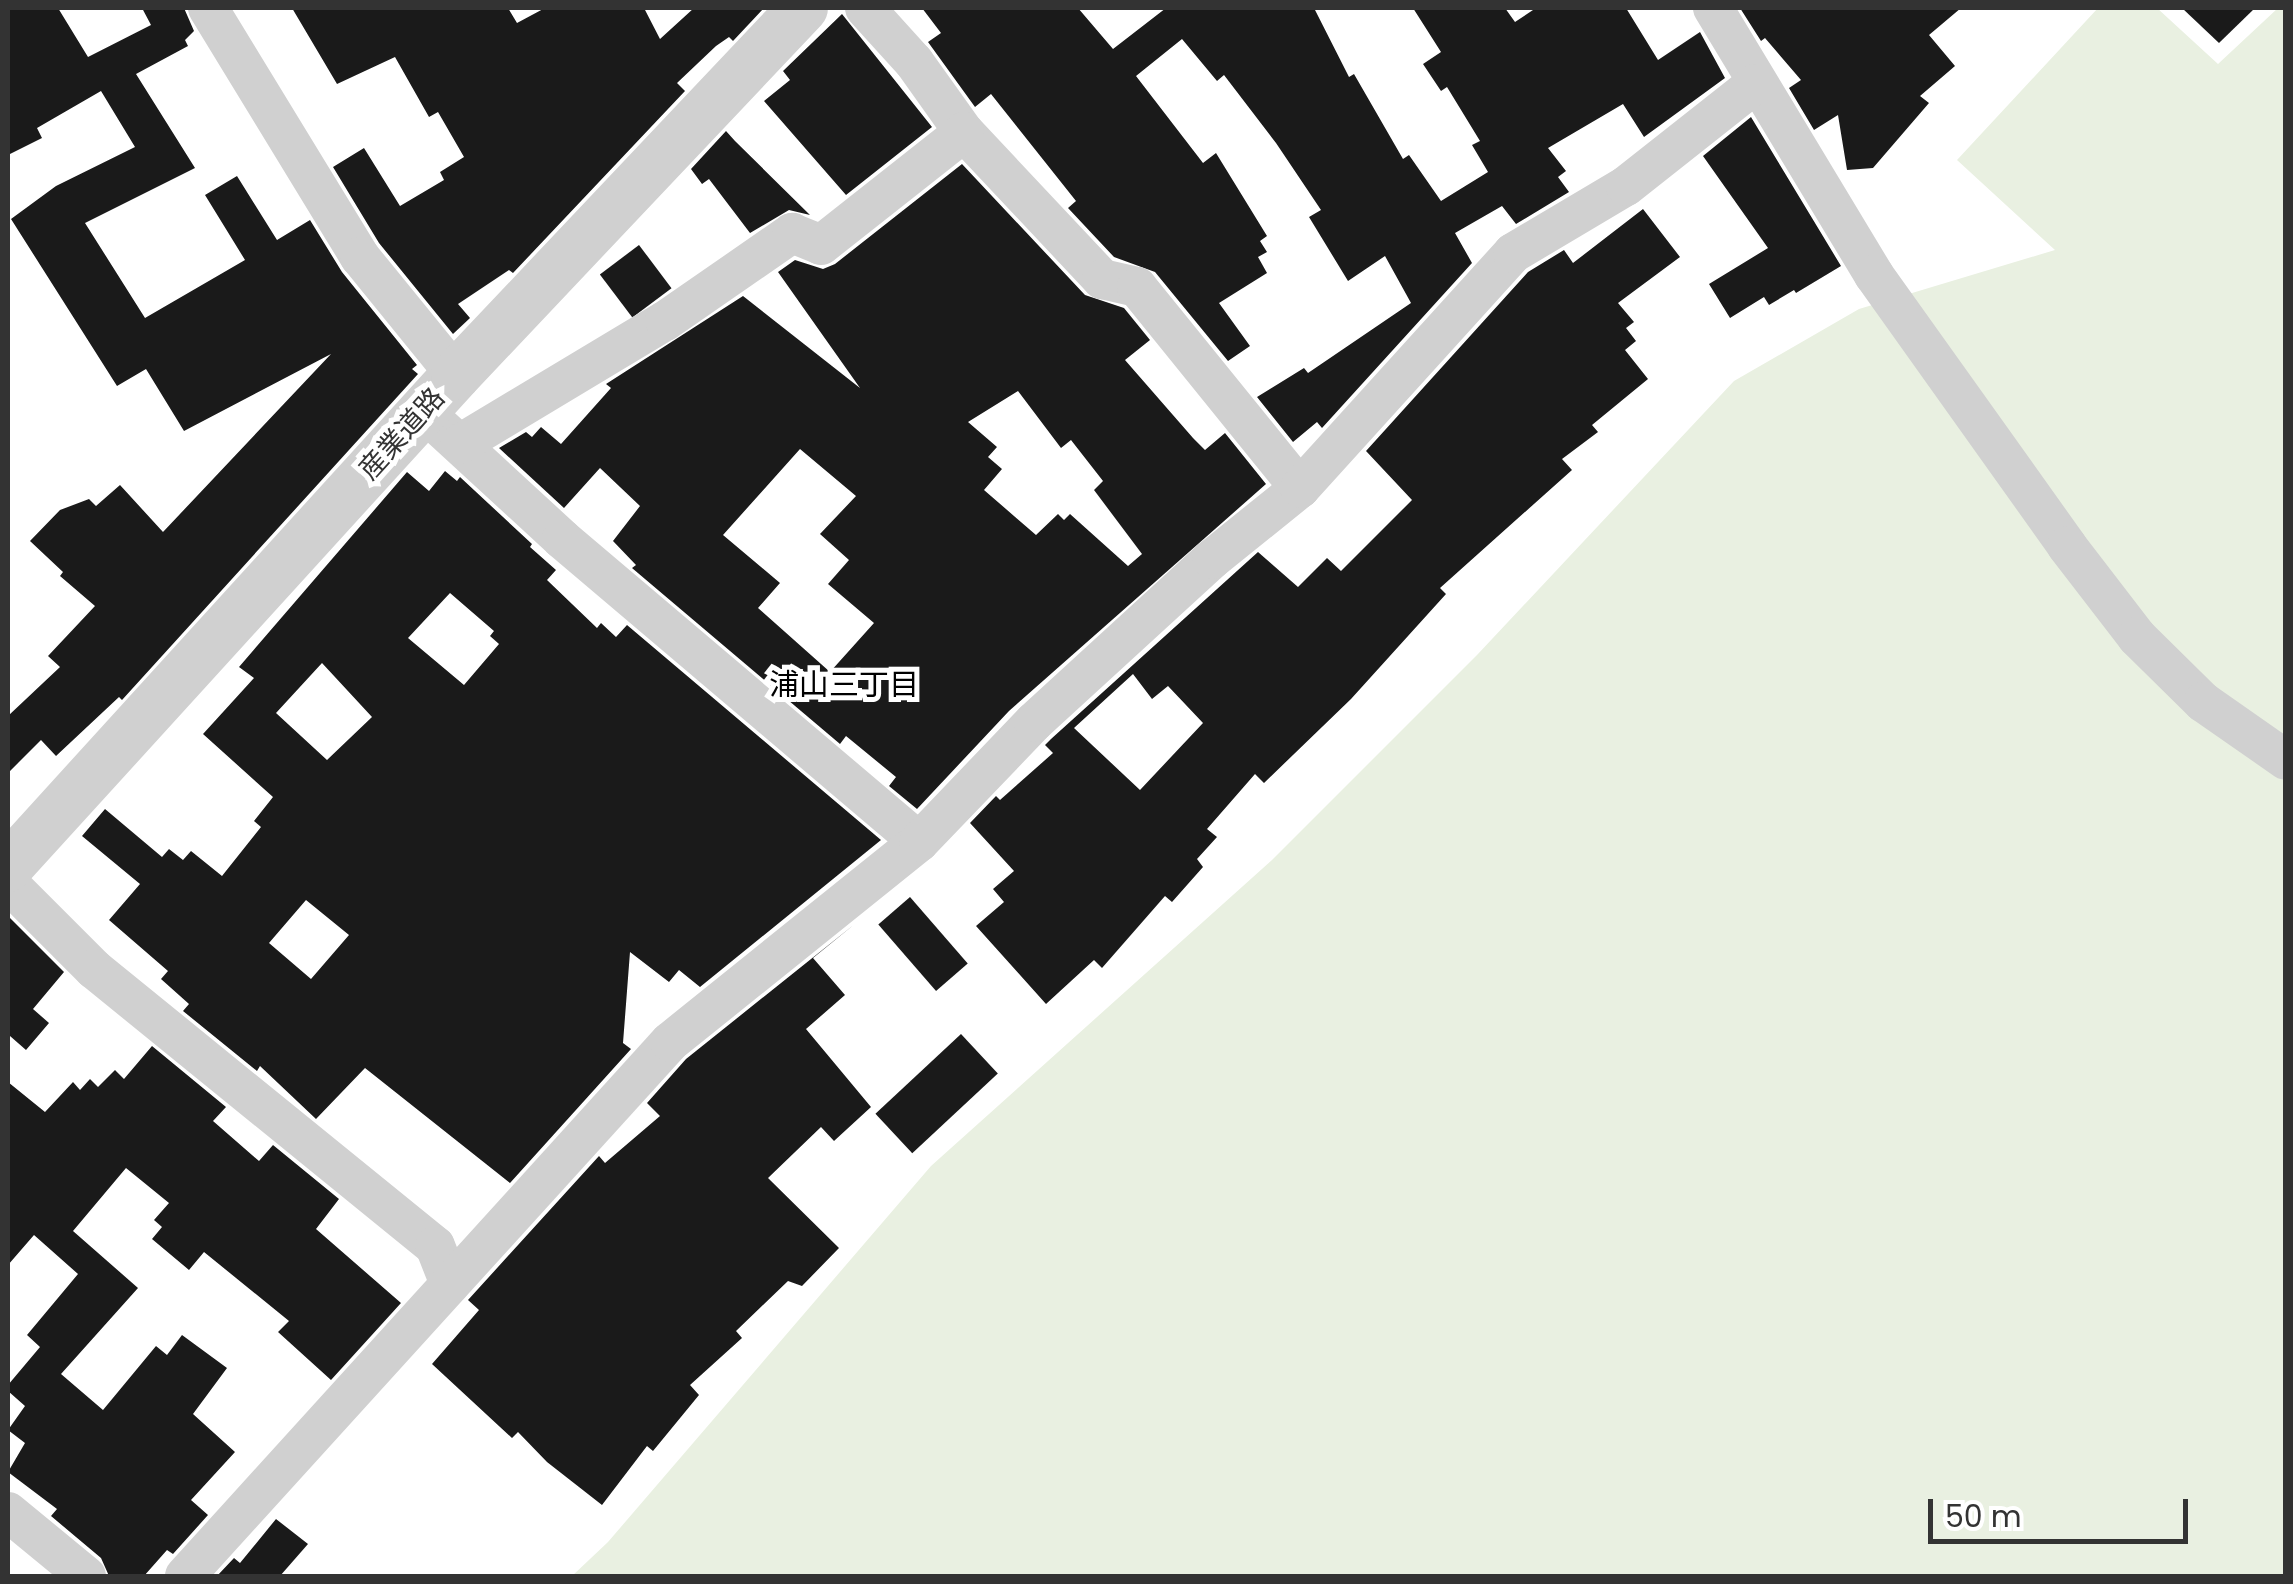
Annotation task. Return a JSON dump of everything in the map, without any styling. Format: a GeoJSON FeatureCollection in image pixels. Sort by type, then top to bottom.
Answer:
{"type":"FeatureCollection","features":[{"type":"Feature","properties":{"kind":"street"},"geometry":{"type":"LineString","coordinates":[[208,8],[360,257],[456,374]]}},
{"type":"Feature","properties":{"kind":"street","name":"産業道路"},"geometry":{"type":"LineString","coordinates":[[8,867],[456,374],[804,8]]}},
{"type":"Feature","properties":{"kind":"street"},"geometry":{"type":"LineString","coordinates":[[865,8],[914,62],[964,132],[1102,280],[1137,287],[1300,488]]}},
{"type":"Feature","properties":{"kind":"street"},"geometry":{"type":"LineString","coordinates":[[1713,8],[1874,275],[2137,637],[2203,702],[2286,760]]}},
{"type":"Feature","properties":{"kind":"street"},"geometry":{"type":"LineString","coordinates":[[185,1576],[670,1042],[919,842],[1034,722],[1212,559],[1300,488],[1513,254],[1626,186],[1756,84]]}},
{"type":"Feature","properties":{"kind":"street"},"geometry":{"type":"LineString","coordinates":[[460,444],[664,321],[792,233],[822,245],[964,132]]}},
{"type":"Feature","properties":{"kind":"street"},"geometry":{"type":"LineString","coordinates":[[423,412],[562,539],[919,842]]}},
{"type":"Feature","properties":{"kind":"street"},"geometry":{"type":"LineString","coordinates":[[8,884],[94,970],[435,1246],[450,1284]]}},
{"type":"Feature","properties":{"kind":"street"},"geometry":{"type":"LineString","coordinates":[[8,1512],[86,1576]]}},
{"type":"Feature","properties":{"kind":"green space"},"geometry":{"type":"Polygon","coordinates":[[[2098,8],[2157,8],[2218,64],[2278,8],[2285,8],[2285,1576],[572,1576],[608,1542],[931,1166],[1272,860],[1477,655],[1734,381],[1859,309],[2055,250],[1957,160],[2098,8]]]}},
{"type":"Feature","properties":{"kind":"building"},"geometry":{"type":"Polygon","coordinates":[[[8,8],[58,8],[88,57],[151,25],[142,8],[184,8],[194,31],[185,40],[188,46],[136,74],[195,168],[85,223],[145,318],[245,260],[205,195],[237,176],[277,240],[310,220],[342,272],[417,365],[412,369],[418,374],[122,700],[119,697],[56,756],[41,740],[8,773],[8,716],[60,667],[48,656],[95,606],[60,576],[63,572],[30,541],[60,510],[89,499],[96,506],[120,485],[163,532],[331,354],[184,431],[146,369],[117,386],[11,219],[56,186],[135,147],[101,91],[37,128],[42,138],[8,155],[8,8]]]}},
{"type":"Feature","properties":{"kind":"building"},"geometry":{"type":"Polygon","coordinates":[[[292,8],[508,8],[517,23],[545,8],[644,8],[660,39],[694,8],[764,8],[733,41],[729,37],[716,46],[677,83],[685,91],[513,273],[509,270],[458,304],[470,318],[453,334],[379,243],[333,167],[364,148],[400,206],[444,180],[440,172],[464,157],[438,112],[429,117],[395,57],[337,84],[292,8]]]}},
{"type":"Feature","properties":{"kind":"building"},"geometry":{"type":"Polygon","coordinates":[[[922,8],[1078,8],[1113,49],[1166,8],[1314,8],[1349,77],[1354,74],[1403,159],[1409,155],[1441,201],[1488,172],[1472,145],[1480,141],[1447,87],[1441,91],[1423,64],[1441,52],[1413,8],[1505,8],[1515,22],[1536,8],[1626,8],[1658,60],[1700,32],[1725,78],[1644,137],[1623,104],[1548,148],[1566,171],[1558,177],[1569,192],[1516,224],[1502,206],[1455,233],[1472,263],[1322,428],[1317,422],[1293,442],[1257,397],[1304,368],[1308,373],[1411,303],[1385,256],[1348,281],[1309,217],[1321,210],[1276,143],[1224,75],[1217,81],[1182,39],[1136,76],[1203,163],[1216,153],[1267,236],[1260,241],[1267,252],[1258,257],[1267,273],[1219,303],[1250,346],[1228,361],[1155,272],[1114,257],[1068,208],[1076,201],[991,94],[975,107],[928,42],[941,33],[922,8]]]}},
{"type":"Feature","properties":{"kind":"building"},"geometry":{"type":"Polygon","coordinates":[[[1740,8],[1961,8],[1929,35],[1955,66],[1920,96],[1929,103],[1873,168],[1847,170],[1838,115],[1814,130],[1789,88],[1801,80],[1765,38],[1761,41],[1740,8]]]}},
{"type":"Feature","properties":{"kind":"building"},"geometry":{"type":"Polygon","coordinates":[[[2182,8],[2255,8],[2219,43],[2182,8]]]}},
{"type":"Feature","properties":{"kind":"building"},"geometry":{"type":"Polygon","coordinates":[[[842,14],[932,127],[846,195],[764,101],[790,80],[783,71],[842,14]]]}},
{"type":"Feature","properties":{"kind":"building"},"geometry":{"type":"Polygon","coordinates":[[[1751,117],[1841,266],[1796,293],[1794,290],[1769,305],[1764,297],[1730,318],[1709,284],[1768,248],[1703,156],[1751,117]]]}},
{"type":"Feature","properties":{"kind":"building"},"geometry":{"type":"Polygon","coordinates":[[[726,131],[810,215],[789,210],[750,233],[709,179],[702,184],[691,169],[726,131]]]}},
{"type":"Feature","properties":{"kind":"building"},"geometry":{"type":"Polygon","coordinates":[[[962,164],[1085,295],[1124,308],[1150,340],[1125,360],[1193,438],[1205,450],[1225,433],[1266,484],[1009,711],[917,809],[889,786],[896,777],[846,736],[840,744],[632,568],[636,565],[613,541],[640,506],[600,468],[564,508],[499,448],[526,432],[532,437],[541,427],[561,444],[611,388],[606,384],[743,296],[860,388],[778,272],[795,260],[823,269],[835,264],[962,164]],[[1018,391],[968,422],[997,447],[988,457],[1002,469],[984,490],[1036,535],[1058,514],[1064,520],[1070,514],[1128,566],[1142,554],[1094,490],[1103,481],[1071,440],[1061,448],[1018,391]],[[800,449],[723,535],[780,583],[758,608],[830,672],[874,623],[828,584],[849,560],[820,534],[856,496],[800,449]]]}},
{"type":"Feature","properties":{"kind":"building"},"geometry":{"type":"Polygon","coordinates":[[[1643,209],[1680,257],[1618,303],[1634,322],[1626,328],[1636,341],[1625,350],[1648,379],[1592,425],[1598,432],[1562,459],[1572,470],[1440,588],[1446,594],[1351,699],[1264,783],[1255,774],[1207,829],[1217,837],[1197,859],[1203,867],[1172,902],[1165,896],[1102,968],[1094,960],[1046,1004],[976,926],[1004,902],[993,889],[1014,871],[970,823],[996,796],[1000,800],[1053,753],[1045,745],[1051,739],[1258,552],[1298,587],[1327,558],[1341,571],[1412,500],[1366,451],[1528,272],[1564,250],[1573,263],[1643,209]],[[1133,674],[1074,728],[1140,790],[1203,723],[1168,686],[1152,699],[1133,674]]]}},
{"type":"Feature","properties":{"kind":"building"},"geometry":{"type":"Polygon","coordinates":[[[639,245],[671,288],[632,318],[600,274],[639,245]]]}},
{"type":"Feature","properties":{"kind":"building"},"geometry":{"type":"Polygon","coordinates":[[[445,471],[457,481],[460,477],[556,570],[547,580],[597,628],[601,623],[616,637],[627,625],[881,840],[700,987],[679,970],[669,982],[630,952],[623,1043],[631,1049],[510,1183],[365,1068],[316,1119],[260,1066],[257,1071],[183,1011],[189,1004],[161,979],[168,971],[109,920],[140,884],[82,836],[105,809],[162,857],[169,849],[183,860],[191,851],[222,876],[261,827],[254,821],[273,797],[203,734],[254,678],[239,667],[407,472],[429,491],[445,471]],[[450,593],[408,638],[464,685],[499,644],[490,636],[494,631],[450,593]],[[322,663],[276,713],[327,760],[372,717],[322,663]],[[306,900],[269,943],[311,979],[349,935],[306,900]]]}},
{"type":"Feature","properties":{"kind":"building"},"geometry":{"type":"Polygon","coordinates":[[[910,897],[968,963],[936,991],[878,925],[910,897]]]}},
{"type":"Feature","properties":{"kind":"building"},"geometry":{"type":"Polygon","coordinates":[[[8,916],[64,972],[33,1009],[49,1023],[26,1050],[10,1036],[8,1039],[8,916]]]}},
{"type":"Feature","properties":{"kind":"building"},"geometry":{"type":"Polygon","coordinates":[[[856,923],[813,958],[845,995],[806,1029],[871,1107],[834,1141],[821,1127],[768,1178],[839,1248],[802,1286],[788,1281],[736,1331],[742,1338],[690,1385],[699,1395],[653,1451],[647,1446],[602,1505],[547,1462],[518,1432],[512,1438],[432,1364],[479,1310],[468,1300],[599,1156],[605,1163],[660,1116],[647,1103],[686,1059],[856,923]]]}},
{"type":"Feature","properties":{"kind":"building"},"geometry":{"type":"Polygon","coordinates":[[[961,1034],[998,1073],[912,1153],[875,1114],[961,1034]]]}},
{"type":"Feature","properties":{"kind":"building"},"geometry":{"type":"Polygon","coordinates":[[[152,1046],[226,1107],[213,1121],[259,1161],[273,1145],[339,1199],[316,1229],[401,1303],[331,1380],[278,1332],[289,1321],[204,1252],[189,1270],[152,1239],[162,1227],[154,1220],[169,1203],[126,1168],[73,1231],[138,1288],[61,1374],[103,1410],[156,1346],[167,1355],[182,1335],[227,1368],[193,1414],[235,1452],[191,1500],[208,1515],[173,1554],[167,1550],[144,1576],[109,1576],[101,1558],[51,1516],[57,1509],[8,1472],[25,1443],[8,1430],[25,1406],[8,1391],[8,1385],[40,1347],[27,1335],[78,1274],[34,1235],[8,1265],[8,1082],[45,1112],[73,1082],[80,1090],[90,1079],[98,1087],[115,1070],[124,1079],[152,1046]]]}},
{"type":"Feature","properties":{"kind":"building"},"geometry":{"type":"Polygon","coordinates":[[[276,1519],[308,1544],[280,1576],[217,1576],[234,1558],[240,1563],[276,1519]]]}},
{"type":"Feature","properties":{"kind":"district","name":"浦山三丁目"},"geometry":{"type":"Point","coordinates":[844,685]}}]}
